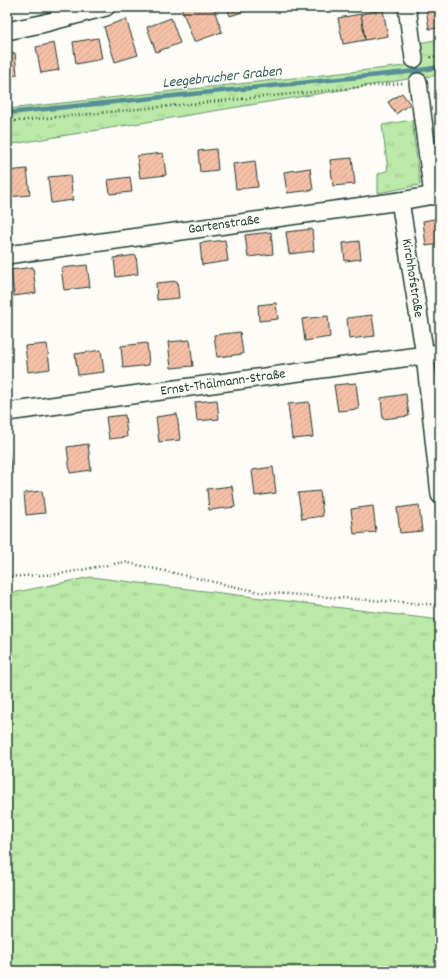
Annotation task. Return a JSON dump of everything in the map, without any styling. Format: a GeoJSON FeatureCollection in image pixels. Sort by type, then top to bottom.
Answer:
{"type":"FeatureCollection","features":[{"type":"Feature","properties":{"kind":"street"},"geometry":{"type":"LineString","coordinates":[[7,31],[41,24],[106,7]]}},
{"type":"Feature","properties":{"kind":"street"},"geometry":{"type":"LineString","coordinates":[[407,7],[414,59]]}},
{"type":"Feature","properties":{"kind":"street"},"geometry":{"type":"LineString","coordinates":[[418,82],[436,195]]}},
{"type":"Feature","properties":{"kind":"street","name":"Gartenstraße"},"geometry":{"type":"LineString","coordinates":[[7,255],[436,195]]}},
{"type":"Feature","properties":{"kind":"street","name":"Kirchhofstraße"},"geometry":{"type":"LineString","coordinates":[[400,201],[432,354],[440,495]]}},
{"type":"Feature","properties":{"kind":"street","name":"Ernst-Thälmann-Straße"},"geometry":{"type":"LineString","coordinates":[[7,412],[432,354]]}},
{"type":"Feature","properties":{"kind":"path"},"geometry":{"type":"LineString","coordinates":[[7,122],[418,82]]}},
{"type":"Feature","properties":{"kind":"path"},"geometry":{"type":"LineString","coordinates":[[7,577],[59,574],[124,562],[259,592],[440,605]]}},
{"type":"Feature","properties":{"kind":"green space"},"geometry":{"type":"Polygon","coordinates":[[[440,39],[440,75],[7,145],[7,109],[405,66],[419,43],[440,39]]]}},
{"type":"Feature","properties":{"kind":"green space"},"geometry":{"type":"Polygon","coordinates":[[[412,120],[420,185],[378,193],[378,174],[388,170],[382,125],[412,120]]]}},
{"type":"Feature","properties":{"kind":"green space"},"geometry":{"type":"Polygon","coordinates":[[[91,577],[440,620],[440,971],[7,971],[7,594],[91,577]]]}},
{"type":"Feature","properties":{"kind":"building"},"geometry":{"type":"Polygon","coordinates":[[[181,7],[213,7],[222,32],[194,42],[181,7]]]}},
{"type":"Feature","properties":{"kind":"building"},"geometry":{"type":"Polygon","coordinates":[[[227,7],[254,7],[255,8],[230,16],[227,7]]]}},
{"type":"Feature","properties":{"kind":"building"},"geometry":{"type":"Polygon","coordinates":[[[426,7],[440,7],[440,28],[429,29],[426,7]]]}},
{"type":"Feature","properties":{"kind":"building"},"geometry":{"type":"Polygon","coordinates":[[[383,10],[388,36],[365,40],[361,14],[383,10]]]}},
{"type":"Feature","properties":{"kind":"building"},"geometry":{"type":"Polygon","coordinates":[[[361,14],[365,40],[343,44],[338,18],[361,14]]]}},
{"type":"Feature","properties":{"kind":"building"},"geometry":{"type":"Polygon","coordinates":[[[171,18],[180,43],[156,52],[147,27],[171,18]]]}},
{"type":"Feature","properties":{"kind":"building"},"geometry":{"type":"Polygon","coordinates":[[[126,19],[138,55],[115,62],[104,27],[126,19]]]}},
{"type":"Feature","properties":{"kind":"building"},"geometry":{"type":"Polygon","coordinates":[[[98,38],[102,59],[76,64],[73,42],[98,38]]]}},
{"type":"Feature","properties":{"kind":"building"},"geometry":{"type":"Polygon","coordinates":[[[54,43],[59,70],[41,73],[36,47],[54,43]]]}},
{"type":"Feature","properties":{"kind":"building"},"geometry":{"type":"Polygon","coordinates":[[[15,53],[17,75],[7,76],[7,54],[15,53]]]}},
{"type":"Feature","properties":{"kind":"building"},"geometry":{"type":"Polygon","coordinates":[[[402,93],[410,104],[396,114],[388,102],[402,93]]]}},
{"type":"Feature","properties":{"kind":"building"},"geometry":{"type":"Polygon","coordinates":[[[216,149],[218,170],[200,172],[198,151],[216,149]]]}},
{"type":"Feature","properties":{"kind":"building"},"geometry":{"type":"Polygon","coordinates":[[[163,153],[166,175],[140,178],[137,156],[163,153]]]}},
{"type":"Feature","properties":{"kind":"building"},"geometry":{"type":"Polygon","coordinates":[[[352,158],[355,184],[333,186],[330,160],[352,158]]]}},
{"type":"Feature","properties":{"kind":"building"},"geometry":{"type":"Polygon","coordinates":[[[255,161],[258,187],[236,189],[233,164],[255,161]]]}},
{"type":"Feature","properties":{"kind":"building"},"geometry":{"type":"Polygon","coordinates":[[[310,168],[313,190],[287,193],[284,172],[310,168]]]}},
{"type":"Feature","properties":{"kind":"building"},"geometry":{"type":"Polygon","coordinates":[[[27,169],[30,195],[8,197],[7,171],[27,169]]]}},
{"type":"Feature","properties":{"kind":"building"},"geometry":{"type":"Polygon","coordinates":[[[70,175],[73,200],[51,203],[48,177],[70,175]]]}},
{"type":"Feature","properties":{"kind":"building"},"geometry":{"type":"Polygon","coordinates":[[[130,177],[132,192],[110,194],[108,180],[130,177]]]}},
{"type":"Feature","properties":{"kind":"building"},"geometry":{"type":"Polygon","coordinates":[[[440,218],[440,244],[426,246],[423,221],[440,218]]]}},
{"type":"Feature","properties":{"kind":"building"},"geometry":{"type":"Polygon","coordinates":[[[312,229],[314,251],[289,254],[286,232],[312,229]]]}},
{"type":"Feature","properties":{"kind":"building"},"geometry":{"type":"Polygon","coordinates":[[[271,232],[273,254],[248,257],[245,235],[271,232]]]}},
{"type":"Feature","properties":{"kind":"building"},"geometry":{"type":"Polygon","coordinates":[[[225,240],[228,261],[202,265],[200,243],[225,240]]]}},
{"type":"Feature","properties":{"kind":"building"},"geometry":{"type":"Polygon","coordinates":[[[359,241],[361,259],[345,261],[343,243],[359,241]]]}},
{"type":"Feature","properties":{"kind":"building"},"geometry":{"type":"Polygon","coordinates":[[[136,255],[138,274],[116,277],[114,258],[136,255]]]}},
{"type":"Feature","properties":{"kind":"building"},"geometry":{"type":"Polygon","coordinates":[[[87,265],[90,287],[64,290],[61,268],[87,265]]]}},
{"type":"Feature","properties":{"kind":"building"},"geometry":{"type":"Polygon","coordinates":[[[33,267],[36,293],[14,296],[11,270],[33,267]]]}},
{"type":"Feature","properties":{"kind":"building"},"geometry":{"type":"Polygon","coordinates":[[[177,281],[179,298],[157,300],[156,283],[177,281]]]}},
{"type":"Feature","properties":{"kind":"building"},"geometry":{"type":"Polygon","coordinates":[[[276,303],[278,319],[259,321],[258,305],[276,303]]]}},
{"type":"Feature","properties":{"kind":"building"},"geometry":{"type":"Polygon","coordinates":[[[372,315],[375,336],[349,339],[347,318],[372,315]]]}},
{"type":"Feature","properties":{"kind":"building"},"geometry":{"type":"Polygon","coordinates":[[[328,316],[330,337],[305,341],[302,319],[328,316]]]}},
{"type":"Feature","properties":{"kind":"building"},"geometry":{"type":"Polygon","coordinates":[[[240,332],[243,354],[217,357],[214,335],[240,332]]]}},
{"type":"Feature","properties":{"kind":"building"},"geometry":{"type":"Polygon","coordinates":[[[190,340],[193,366],[171,368],[168,342],[190,340]]]}},
{"type":"Feature","properties":{"kind":"building"},"geometry":{"type":"Polygon","coordinates":[[[147,343],[149,365],[123,368],[121,346],[147,343]]]}},
{"type":"Feature","properties":{"kind":"building"},"geometry":{"type":"Polygon","coordinates":[[[47,344],[50,369],[28,372],[25,346],[47,344]]]}},
{"type":"Feature","properties":{"kind":"building"},"geometry":{"type":"Polygon","coordinates":[[[101,350],[104,372],[78,375],[75,354],[101,350]]]}},
{"type":"Feature","properties":{"kind":"building"},"geometry":{"type":"Polygon","coordinates":[[[356,383],[359,409],[338,411],[334,385],[356,383]]]}},
{"type":"Feature","properties":{"kind":"building"},"geometry":{"type":"Polygon","coordinates":[[[406,394],[409,416],[383,419],[381,398],[406,394]]]}},
{"type":"Feature","properties":{"kind":"building"},"geometry":{"type":"Polygon","coordinates":[[[217,400],[219,419],[197,421],[195,402],[217,400]]]}},
{"type":"Feature","properties":{"kind":"building"},"geometry":{"type":"Polygon","coordinates":[[[309,402],[313,437],[292,439],[288,404],[309,402]]]}},
{"type":"Feature","properties":{"kind":"building"},"geometry":{"type":"Polygon","coordinates":[[[177,414],[180,440],[159,442],[156,417],[177,414]]]}},
{"type":"Feature","properties":{"kind":"building"},"geometry":{"type":"Polygon","coordinates":[[[125,415],[127,437],[109,439],[106,417],[125,415]]]}},
{"type":"Feature","properties":{"kind":"building"},"geometry":{"type":"Polygon","coordinates":[[[88,444],[91,470],[70,473],[67,447],[88,444]]]}},
{"type":"Feature","properties":{"kind":"building"},"geometry":{"type":"Polygon","coordinates":[[[8,446],[11,468],[7,468],[8,446]]]}},
{"type":"Feature","properties":{"kind":"building"},"geometry":{"type":"Polygon","coordinates":[[[273,467],[276,493],[255,496],[252,470],[273,467]]]}},
{"type":"Feature","properties":{"kind":"building"},"geometry":{"type":"Polygon","coordinates":[[[232,486],[235,507],[209,510],[207,489],[232,486]]]}},
{"type":"Feature","properties":{"kind":"building"},"geometry":{"type":"Polygon","coordinates":[[[42,491],[45,513],[26,515],[24,493],[42,491]]]}},
{"type":"Feature","properties":{"kind":"building"},"geometry":{"type":"Polygon","coordinates":[[[320,491],[323,516],[302,519],[298,493],[320,491]]]}},
{"type":"Feature","properties":{"kind":"building"},"geometry":{"type":"Polygon","coordinates":[[[419,505],[422,531],[400,533],[397,508],[419,505]]]}},
{"type":"Feature","properties":{"kind":"building"},"geometry":{"type":"Polygon","coordinates":[[[373,506],[376,532],[354,534],[351,509],[373,506]]]}},
{"type":"Feature","properties":{"kind":"waterway","name":"Leegebrucher Graben"},"geometry":{"type":"LineString","coordinates":[[7,113],[408,72],[440,67]]}}]}
